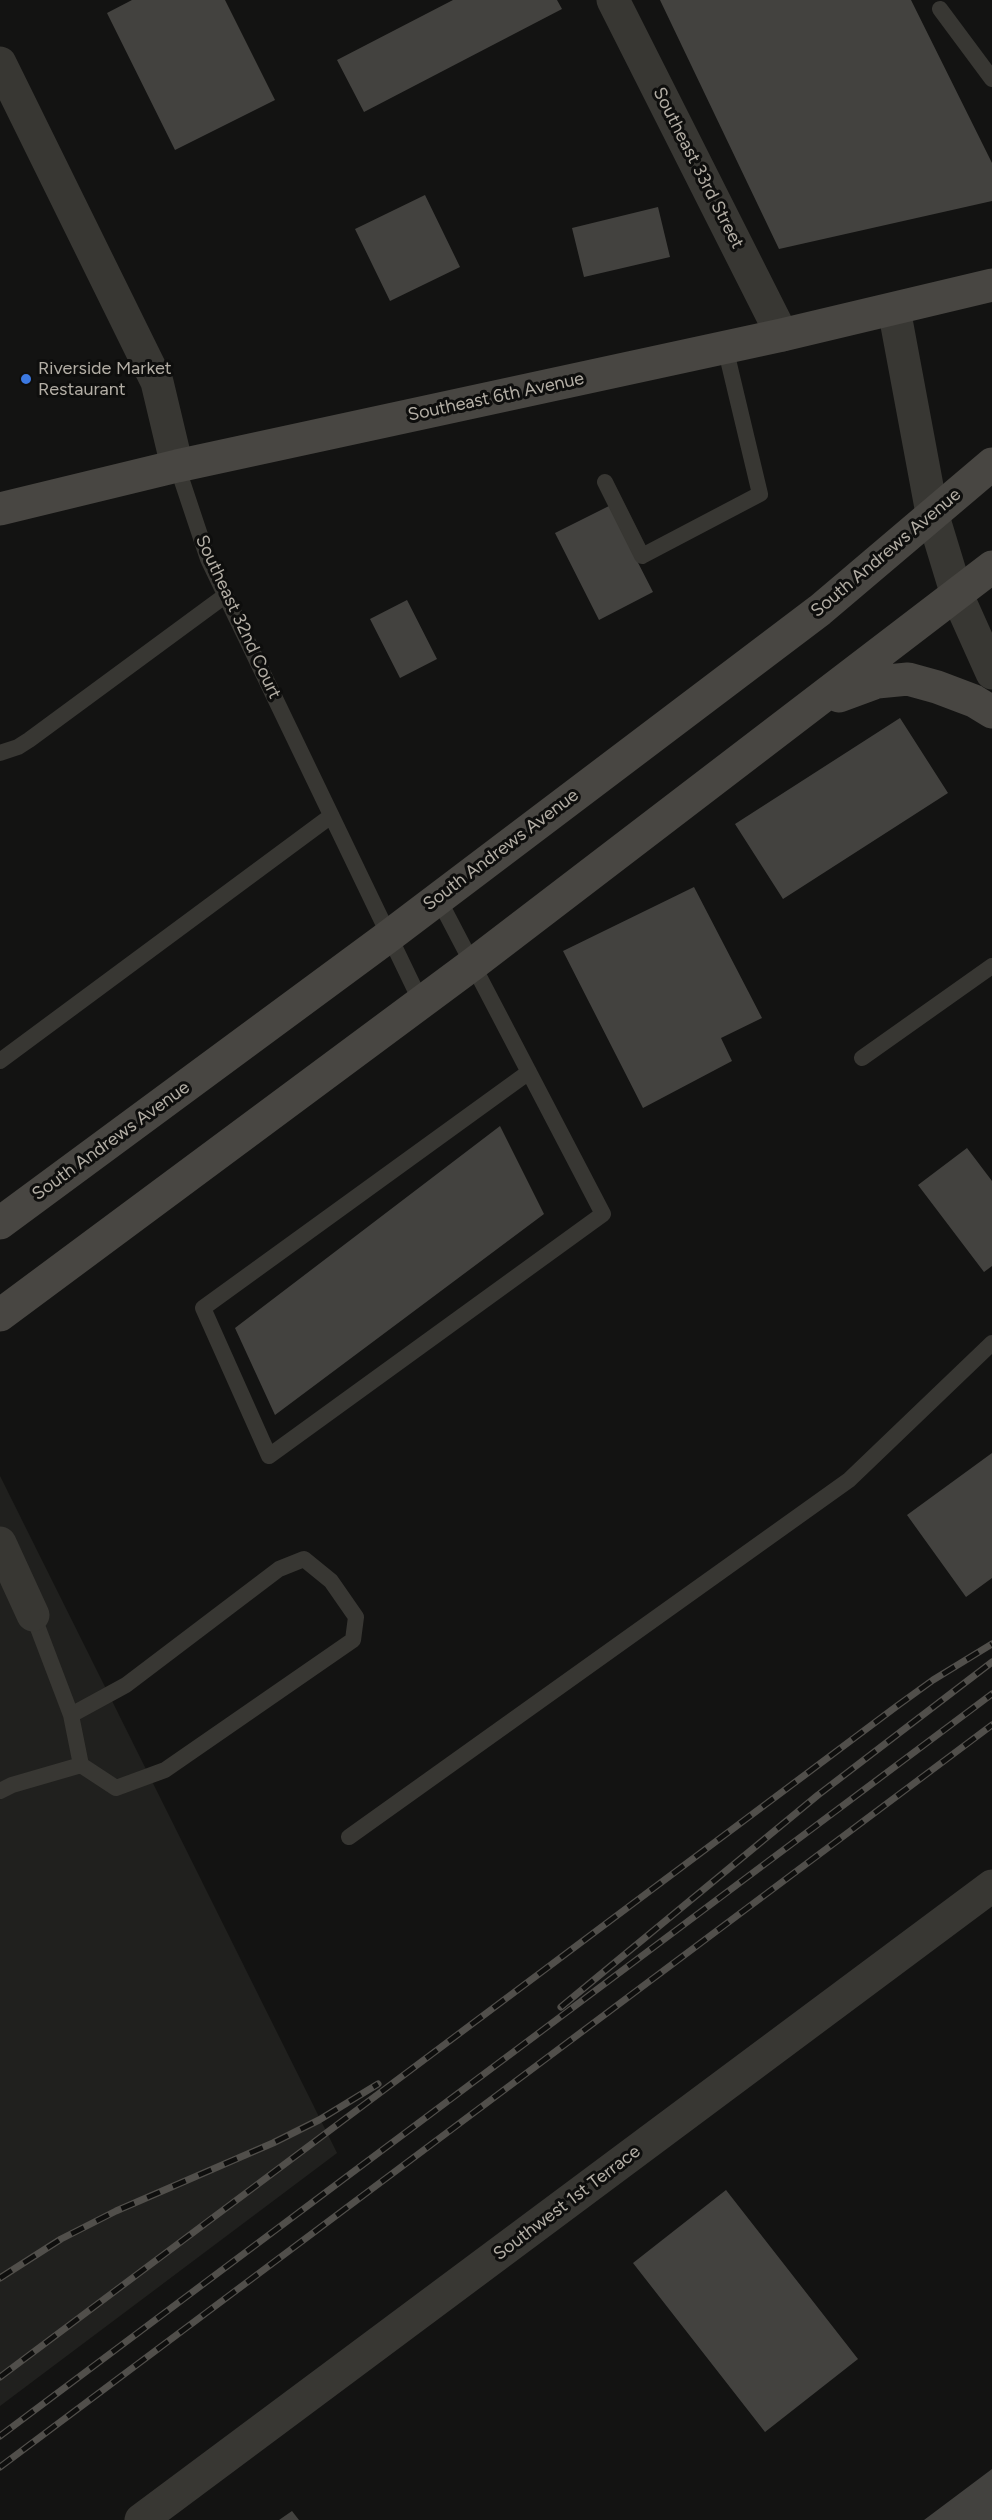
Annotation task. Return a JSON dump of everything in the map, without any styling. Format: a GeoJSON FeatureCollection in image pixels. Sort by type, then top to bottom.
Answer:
{"type":"FeatureCollection","features":[{"type":"Feature","properties":{"kind":"street","name":"Southeast 33rd Street"},"geometry":{"type":"LineString","coordinates":[[613,0],[782,335]]}},
{"type":"Feature","properties":{"kind":"street","name":"Southeast 32nd Court"},"geometry":{"type":"LineString","coordinates":[[4,83],[158,382],[177,466]]}},
{"type":"Feature","properties":{"kind":"street","name":"Southeast 6th Avenue"},"geometry":{"type":"LineString","coordinates":[[0,509],[177,466],[782,335],[992,285]]}},
{"type":"Feature","properties":{"kind":"street"},"geometry":{"type":"LineString","coordinates":[[894,309],[932,513],[957,595],[992,673]]}},
{"type":"Feature","properties":{"kind":"street","name":"South Andrews Avenue"},"geometry":{"type":"LineString","coordinates":[[0,1223],[389,936],[820,610],[992,464]]}},
{"type":"Feature","properties":{"kind":"street"},"geometry":{"type":"LineString","coordinates":[[0,1315],[472,964],[992,567]]}},
{"type":"Feature","properties":{"kind":"street"},"geometry":{"type":"LineString","coordinates":[[812,705],[877,682],[908,679],[974,701],[992,712]]}},
{"type":"Feature","properties":{"kind":"street"},"geometry":{"type":"LineString","coordinates":[[0,1543],[33,1615]]}},
{"type":"Feature","properties":{"kind":"street","name":"Southwest 1st Terrace"},"geometry":{"type":"LineString","coordinates":[[141,2520],[992,1886]]}},
{"type":"Feature","properties":{"kind":"lane"},"geometry":{"type":"LineString","coordinates":[[940,9],[992,79]]}},
{"type":"Feature","properties":{"kind":"lane"},"geometry":{"type":"LineString","coordinates":[[605,482],[642,556],[760,494],[725,347]]}},
{"type":"Feature","properties":{"kind":"lane","name":"Southeast 32nd Court"},"geometry":{"type":"LineString","coordinates":[[177,466],[208,559],[421,1002]]}},
{"type":"Feature","properties":{"kind":"lane"},"geometry":{"type":"LineString","coordinates":[[0,753],[18,747],[29,740],[226,595]]}},
{"type":"Feature","properties":{"kind":"lane"},"geometry":{"type":"LineString","coordinates":[[0,1061],[331,816]]}},
{"type":"Feature","properties":{"kind":"lane"},"geometry":{"type":"LineString","coordinates":[[438,898],[472,964],[529,1072],[603,1214],[269,1456],[203,1308],[529,1072]]}},
{"type":"Feature","properties":{"kind":"lane"},"geometry":{"type":"LineString","coordinates":[[862,1058],[992,966]]}},
{"type":"Feature","properties":{"kind":"lane"},"geometry":{"type":"LineString","coordinates":[[349,1837],[849,1480],[992,1343]]}},
{"type":"Feature","properties":{"kind":"lane"},"geometry":{"type":"LineString","coordinates":[[33,1615],[70,1715],[81,1765],[116,1788],[165,1770],[353,1640],[356,1617],[331,1581],[304,1559],[279,1569],[126,1685],[70,1715]]}},
{"type":"Feature","properties":{"kind":"lane"},"geometry":{"type":"LineString","coordinates":[[0,1791],[12,1785],[81,1765]]}},
{"type":"Feature","properties":{"kind":"shaded area"},"geometry":{"type":"Polygon","coordinates":[[[0,1476],[337,2153],[0,2406],[0,1476]]]}},
{"type":"Feature","properties":{"kind":"building"},"geometry":{"type":"Polygon","coordinates":[[[132,0],[225,0],[275,100],[175,150],[107,13],[132,0]]]}},
{"type":"Feature","properties":{"kind":"building"},"geometry":{"type":"Polygon","coordinates":[[[453,0],[557,0],[562,9],[364,112],[337,60],[453,0]]]}},
{"type":"Feature","properties":{"kind":"building"},"geometry":{"type":"Polygon","coordinates":[[[660,0],[911,0],[992,163],[992,201],[779,249],[660,0]]]}},
{"type":"Feature","properties":{"kind":"building"},"geometry":{"type":"Polygon","coordinates":[[[425,195],[460,267],[390,301],[355,229],[425,195]]]}},
{"type":"Feature","properties":{"kind":"building"},"geometry":{"type":"Polygon","coordinates":[[[658,207],[670,257],[584,277],[572,228],[658,207]]]}},
{"type":"Feature","properties":{"kind":"building"},"geometry":{"type":"Polygon","coordinates":[[[609,506],[653,592],[599,620],[555,533],[609,506]]]}},
{"type":"Feature","properties":{"kind":"building"},"geometry":{"type":"Polygon","coordinates":[[[407,600],[437,659],[400,678],[370,619],[407,600]]]}},
{"type":"Feature","properties":{"kind":"building"},"geometry":{"type":"Polygon","coordinates":[[[900,718],[948,793],[783,899],[735,824],[900,718]]]}},
{"type":"Feature","properties":{"kind":"building"},"geometry":{"type":"Polygon","coordinates":[[[694,887],[762,1018],[721,1038],[732,1061],[643,1108],[563,951],[694,887]]]}},
{"type":"Feature","properties":{"kind":"building"},"geometry":{"type":"Polygon","coordinates":[[[500,1126],[544,1214],[275,1415],[235,1328],[500,1126]]]}},
{"type":"Feature","properties":{"kind":"building"},"geometry":{"type":"Polygon","coordinates":[[[967,1148],[992,1181],[992,1266],[984,1272],[918,1185],[967,1148]]]}},
{"type":"Feature","properties":{"kind":"building"},"geometry":{"type":"Polygon","coordinates":[[[992,1453],[992,1578],[966,1597],[907,1515],[992,1453]]]}},
{"type":"Feature","properties":{"kind":"building"},"geometry":{"type":"Polygon","coordinates":[[[726,2190],[858,2359],[765,2432],[633,2263],[726,2190]]]}},
{"type":"Feature","properties":{"kind":"building"},"geometry":{"type":"Polygon","coordinates":[[[992,2469],[992,2520],[924,2520],[992,2469]]]}},
{"type":"Feature","properties":{"kind":"building"},"geometry":{"type":"Polygon","coordinates":[[[292,2511],[299,2520],[279,2520],[292,2511]]]}},
{"type":"Feature","properties":{"kind":"railway"},"geometry":{"type":"LineString","coordinates":[[0,2377],[897,1706],[933,1680],[992,1644]]}},
{"type":"Feature","properties":{"kind":"railway"},"geometry":{"type":"LineString","coordinates":[[561,2007],[818,1795],[992,1662]]}},
{"type":"Feature","properties":{"kind":"railway"},"geometry":{"type":"LineString","coordinates":[[0,2436],[992,1694]]}},
{"type":"Feature","properties":{"kind":"railway"},"geometry":{"type":"LineString","coordinates":[[0,2467],[992,1725]]}},
{"type":"Feature","properties":{"kind":"railway"},"geometry":{"type":"LineString","coordinates":[[0,2278],[61,2239],[116,2211],[273,2143],[319,2120],[378,2084]]}},
{"type":"Feature","properties":{"kind":"place","name":"Riverside Market Restaurant"},"geometry":{"type":"Point","coordinates":[26,379]}}]}
